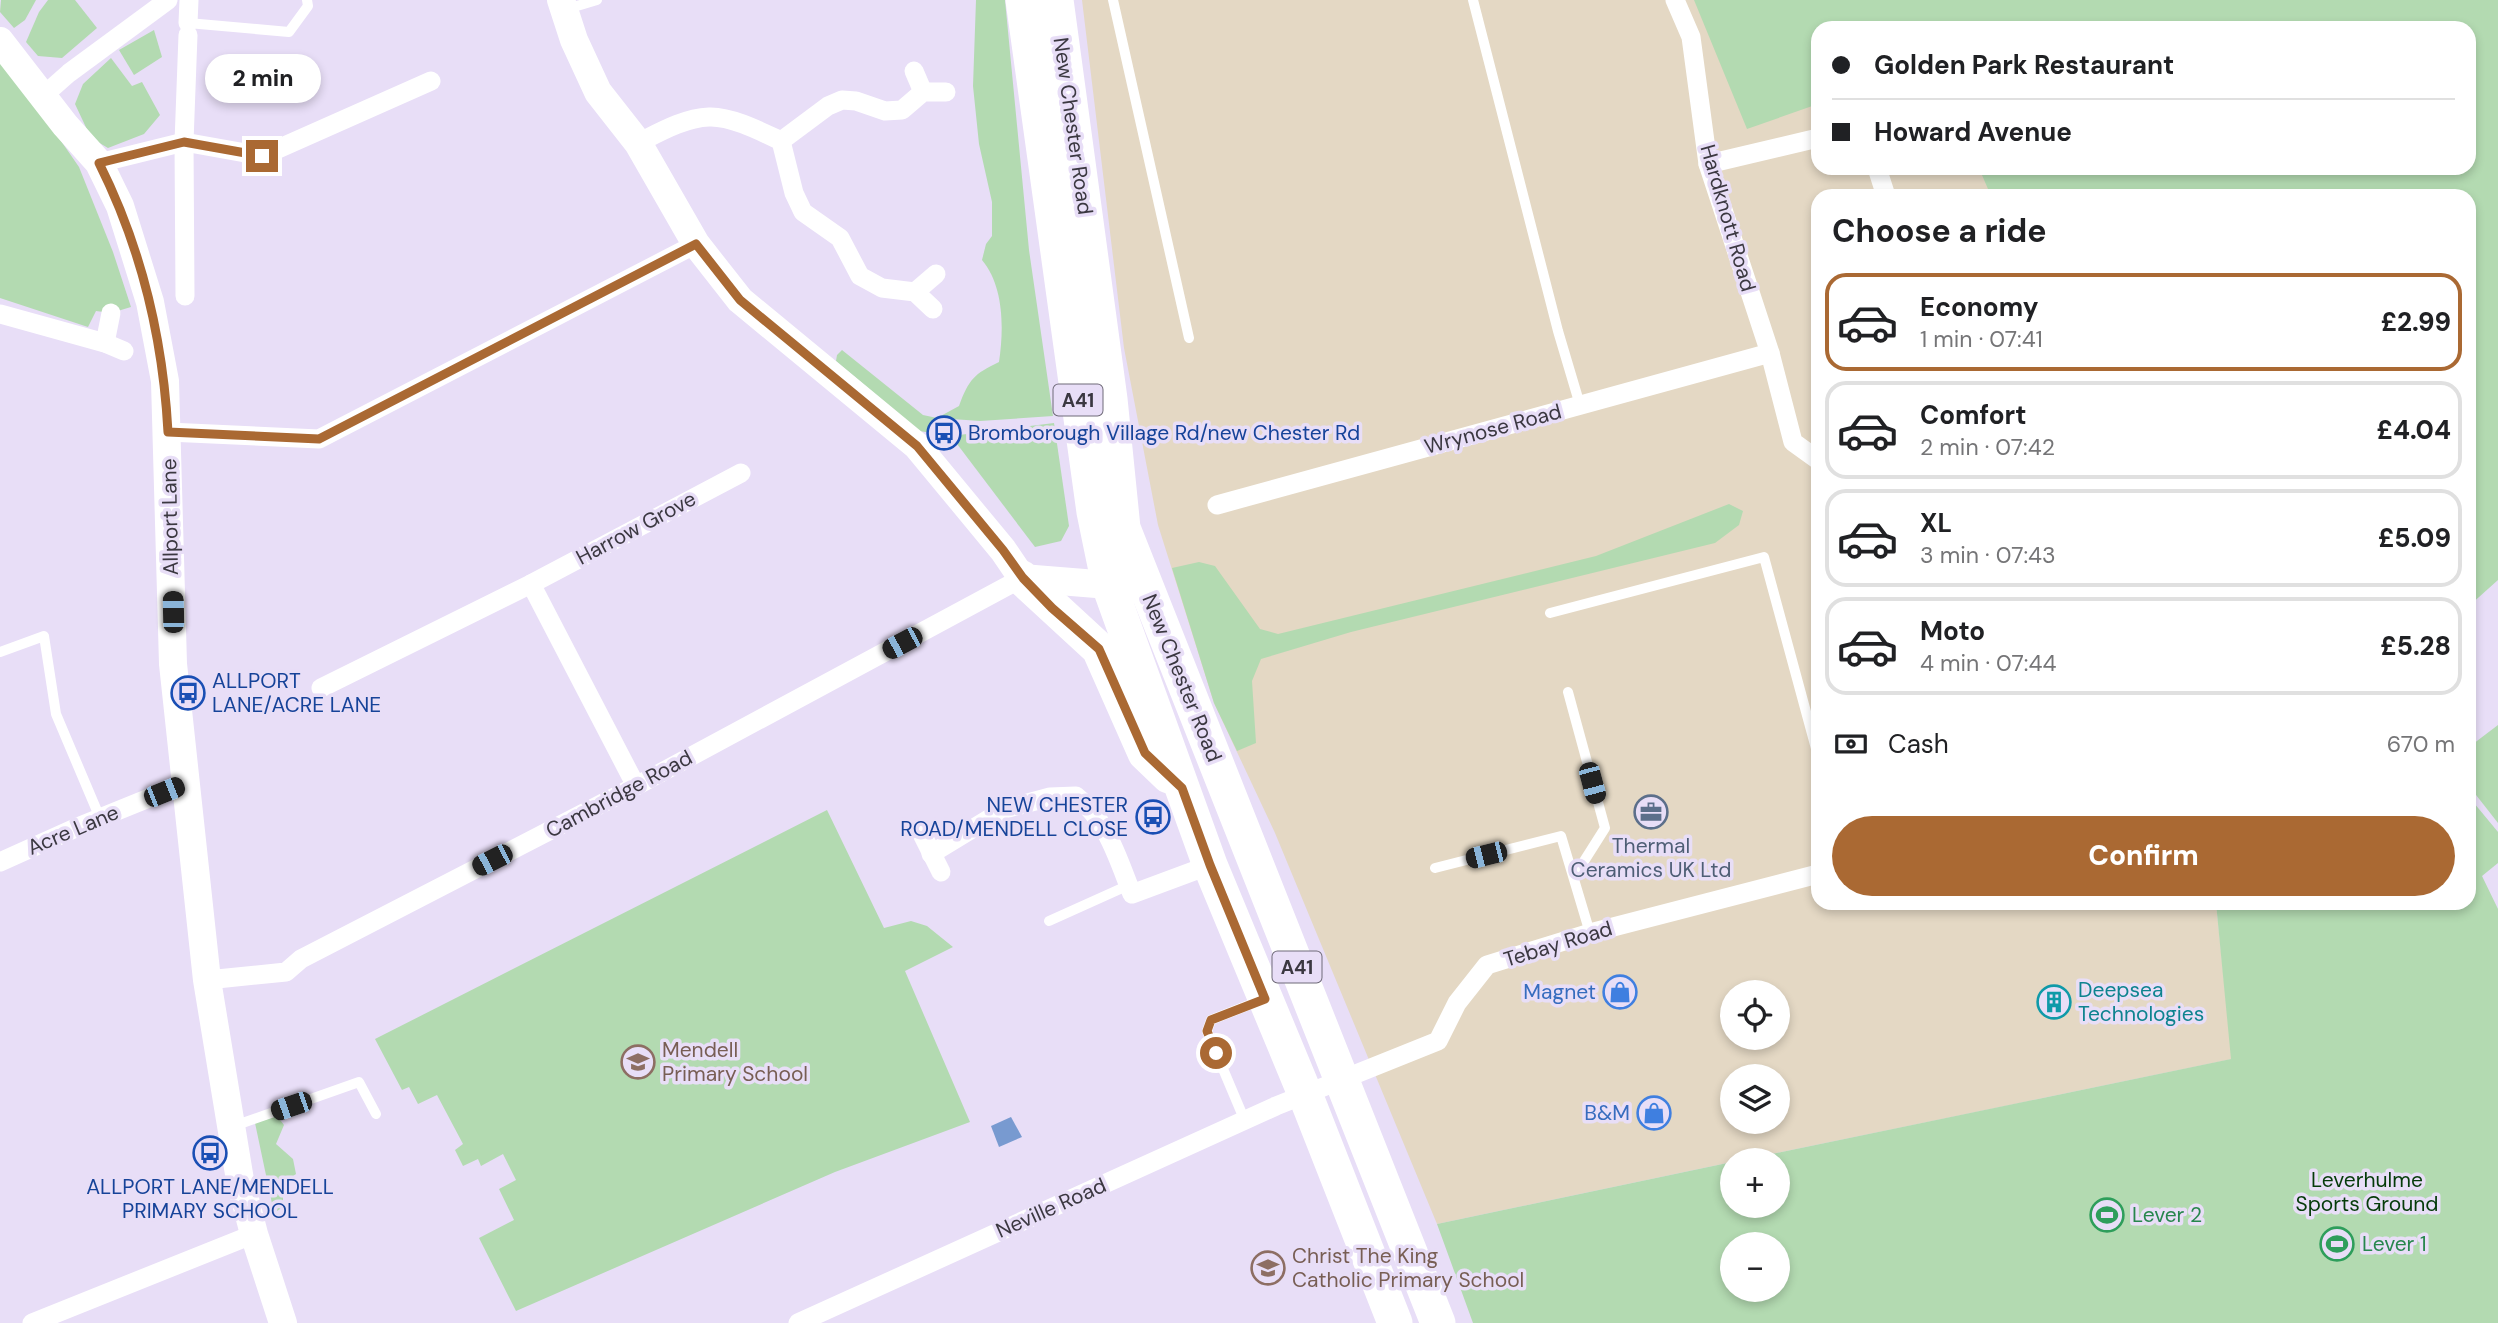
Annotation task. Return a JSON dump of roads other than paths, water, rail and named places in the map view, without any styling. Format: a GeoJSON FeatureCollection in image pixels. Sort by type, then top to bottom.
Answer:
{"type":"FeatureCollection","features":[{"type":"Feature","properties":{"kind":"highway","name":"New Chester Road"},"geometry":{"type":"LineString","coordinates":[[1023,0],[1094,512],[1109,584],[1210,865],[1305,1094],[1395,1323]]}},
{"type":"Feature","properties":{"kind":"highway","name":"New Chester Road"},"geometry":{"type":"LineString","coordinates":[[1056,0],[1110,399],[1123,527],[1438,1323]]}},
{"type":"Feature","properties":{"kind":"highway"},"geometry":{"type":"LineString","coordinates":[[1078,630],[1109,584],[1123,527]]}},
{"type":"Feature","properties":{"kind":"highway"},"geometry":{"type":"LineString","coordinates":[[1023,578],[1099,649],[1145,753],[1182,788]]}},
{"type":"Feature","properties":{"kind":"highway"},"geometry":{"type":"LineString","coordinates":[[1341,1079],[1332,1107],[1364,1187],[1360,1233]]}},
{"type":"Feature","properties":{"kind":"street"},"geometry":{"type":"LineString","coordinates":[[43,96],[69,73],[168,0]]}},
{"type":"Feature","properties":{"kind":"street"},"geometry":{"type":"LineString","coordinates":[[185,296],[184,142],[189,0]]}},
{"type":"Feature","properties":{"kind":"street"},"geometry":{"type":"LineString","coordinates":[[1037,0],[1058,252]]}},
{"type":"Feature","properties":{"kind":"street","name":"Hardknott Road"},"geometry":{"type":"LineString","coordinates":[[1675,0],[1691,37],[1708,164],[1770,353],[1793,442],[1811,455]]}},
{"type":"Feature","properties":{"kind":"street"},"geometry":{"type":"LineString","coordinates":[[562,5],[574,40],[598,92],[638,142],[696,244],[740,300],[917,446],[1023,578],[1109,584],[1156,611]]}},
{"type":"Feature","properties":{"kind":"street","name":"Allport Lane"},"geometry":{"type":"LineString","coordinates":[[0,41],[65,125],[99,163],[120,206],[150,302],[165,381],[173,664],[207,980],[240,1180],[254,1234],[283,1323]]}},
{"type":"Feature","properties":{"kind":"street"},"geometry":{"type":"LineString","coordinates":[[914,71],[923,92]]}},
{"type":"Feature","properties":{"kind":"street"},"geometry":{"type":"LineString","coordinates":[[99,163],[184,142],[262,156],[431,81]]}},
{"type":"Feature","properties":{"kind":"street"},"geometry":{"type":"LineString","coordinates":[[781,141],[828,106],[842,100],[856,101],[885,111],[902,110],[923,92],[946,92]]}},
{"type":"Feature","properties":{"kind":"street"},"geometry":{"type":"LineString","coordinates":[[638,142],[674,125],[711,117],[747,125],[781,141]]}},
{"type":"Feature","properties":{"kind":"street"},"geometry":{"type":"LineString","coordinates":[[1708,164],[1811,140]]}},
{"type":"Feature","properties":{"kind":"street"},"geometry":{"type":"LineString","coordinates":[[781,141],[794,193],[803,212],[840,238],[860,276],[882,288],[915,292],[933,309]]}},
{"type":"Feature","properties":{"kind":"street"},"geometry":{"type":"LineString","coordinates":[[168,432],[319,439],[696,244]]}},
{"type":"Feature","properties":{"kind":"street"},"geometry":{"type":"LineString","coordinates":[[915,292],[936,274]]}},
{"type":"Feature","properties":{"kind":"street"},"geometry":{"type":"LineString","coordinates":[[104,343],[111,313]]}},
{"type":"Feature","properties":{"kind":"street"},"geometry":{"type":"LineString","coordinates":[[0,314],[124,351]]}},
{"type":"Feature","properties":{"kind":"street","name":"Wrynose Road"},"geometry":{"type":"LineString","coordinates":[[1217,505],[1770,353]]}},
{"type":"Feature","properties":{"kind":"street","name":"Harrow Grove"},"geometry":{"type":"LineString","coordinates":[[321,688],[531,583],[741,473]]}},
{"type":"Feature","properties":{"kind":"street","name":"Cambridge Road"},"geometry":{"type":"LineString","coordinates":[[207,980],[286,972],[301,959],[636,786],[1023,578]]}},
{"type":"Feature","properties":{"kind":"street"},"geometry":{"type":"LineString","coordinates":[[531,583],[636,786]]}},
{"type":"Feature","properties":{"kind":"street","name":"Acre Lane"},"geometry":{"type":"LineString","coordinates":[[0,862],[186,783]]}},
{"type":"Feature","properties":{"kind":"street"},"geometry":{"type":"LineString","coordinates":[[931,854],[1005,809],[1050,797],[1076,796],[1090,806],[1103,823],[1132,894],[1210,865]]}},
{"type":"Feature","properties":{"kind":"street"},"geometry":{"type":"LineString","coordinates":[[921,832],[941,872]]}},
{"type":"Feature","properties":{"kind":"street","name":"Tebay Road"},"geometry":{"type":"LineString","coordinates":[[1305,1094],[1438,1041],[1457,1003],[1487,965],[1591,933],[1811,876]]}},
{"type":"Feature","properties":{"kind":"street","name":"Neville Road"},"geometry":{"type":"LineString","coordinates":[[798,1323],[1305,1094]]}},
{"type":"Feature","properties":{"kind":"street"},"geometry":{"type":"LineString","coordinates":[[32,1323],[254,1234]]}},
{"type":"Feature","properties":{"kind":"lane"},"geometry":{"type":"LineString","coordinates":[[188,29],[289,32],[308,6],[307,0]]}},
{"type":"Feature","properties":{"kind":"lane"},"geometry":{"type":"LineString","coordinates":[[562,5],[597,0]]}},
{"type":"Feature","properties":{"kind":"lane"},"geometry":{"type":"LineString","coordinates":[[1113,0],[1189,338]]}},
{"type":"Feature","properties":{"kind":"lane"},"geometry":{"type":"LineString","coordinates":[[1473,0],[1580,405]]}},
{"type":"Feature","properties":{"kind":"lane"},"geometry":{"type":"LineString","coordinates":[[1550,613],[1764,557],[1811,730]]}},
{"type":"Feature","properties":{"kind":"lane"},"geometry":{"type":"LineString","coordinates":[[0,652],[44,636],[56,715],[100,818]]}},
{"type":"Feature","properties":{"kind":"lane"},"geometry":{"type":"LineString","coordinates":[[1567,692],[1605,828],[1574,877]]}},
{"type":"Feature","properties":{"kind":"lane"},"geometry":{"type":"LineString","coordinates":[[1435,868],[1562,836],[1591,933]]}},
{"type":"Feature","properties":{"kind":"lane"},"geometry":{"type":"LineString","coordinates":[[1049,921],[1129,885]]}},
{"type":"Feature","properties":{"kind":"lane"},"geometry":{"type":"LineString","coordinates":[[1245,1121],[1207,1031],[1211,1020],[1265,999]]}},
{"type":"Feature","properties":{"kind":"lane"},"geometry":{"type":"LineString","coordinates":[[230,1127],[359,1082],[376,1114]]}},
{"type":"Feature","properties":{"kind":"water"},"geometry":{"type":"Polygon","coordinates":[[[1011,1117],[1022,1137],[999,1147],[991,1126],[1011,1117]]]}},
{"type":"Feature","properties":{"kind":"place","name":"Bromborough Village Rd/new Chester Rd"},"geometry":{"type":"Point","coordinates":[944,433]}},
{"type":"Feature","properties":{"kind":"place","name":"ALLPORT LANE/ACRE LANE"},"geometry":{"type":"Point","coordinates":[188,693]}},
{"type":"Feature","properties":{"kind":"place","name":"Thermal Ceramics UK Ltd"},"geometry":{"type":"Point","coordinates":[1651,812]}},
{"type":"Feature","properties":{"kind":"place","name":"NEW CHESTER ROAD/MENDELL CLOSE"},"geometry":{"type":"Point","coordinates":[1153,817]}},
{"type":"Feature","properties":{"kind":"place","name":"Magnet"},"geometry":{"type":"Point","coordinates":[1620,992]}},
{"type":"Feature","properties":{"kind":"place","name":"Deepsea Technologies"},"geometry":{"type":"Point","coordinates":[2054,1002]}},
{"type":"Feature","properties":{"kind":"place","name":"Mendell Primary School"},"geometry":{"type":"Point","coordinates":[638,1062]}},
{"type":"Feature","properties":{"kind":"place","name":"B&M"},"geometry":{"type":"Point","coordinates":[1654,1113]}},
{"type":"Feature","properties":{"kind":"place","name":"ALLPORT LANE/MENDELL PRIMARY SCHOOL"},"geometry":{"type":"Point","coordinates":[210,1153]}},
{"type":"Feature","properties":{"kind":"place","name":"Lever 2"},"geometry":{"type":"Point","coordinates":[2107,1215]}},
{"type":"Feature","properties":{"kind":"place","name":"Lever 1"},"geometry":{"type":"Point","coordinates":[2337,1244]}},
{"type":"Feature","properties":{"kind":"place","name":"Christ The King Catholic Primary School"},"geometry":{"type":"Point","coordinates":[1268,1268]}},
{"type":"Feature","properties":{"kind":"park label","name":"Leverhulme Sports Ground"},"geometry":{"type":"Point","coordinates":[2367,1192]}}]}
